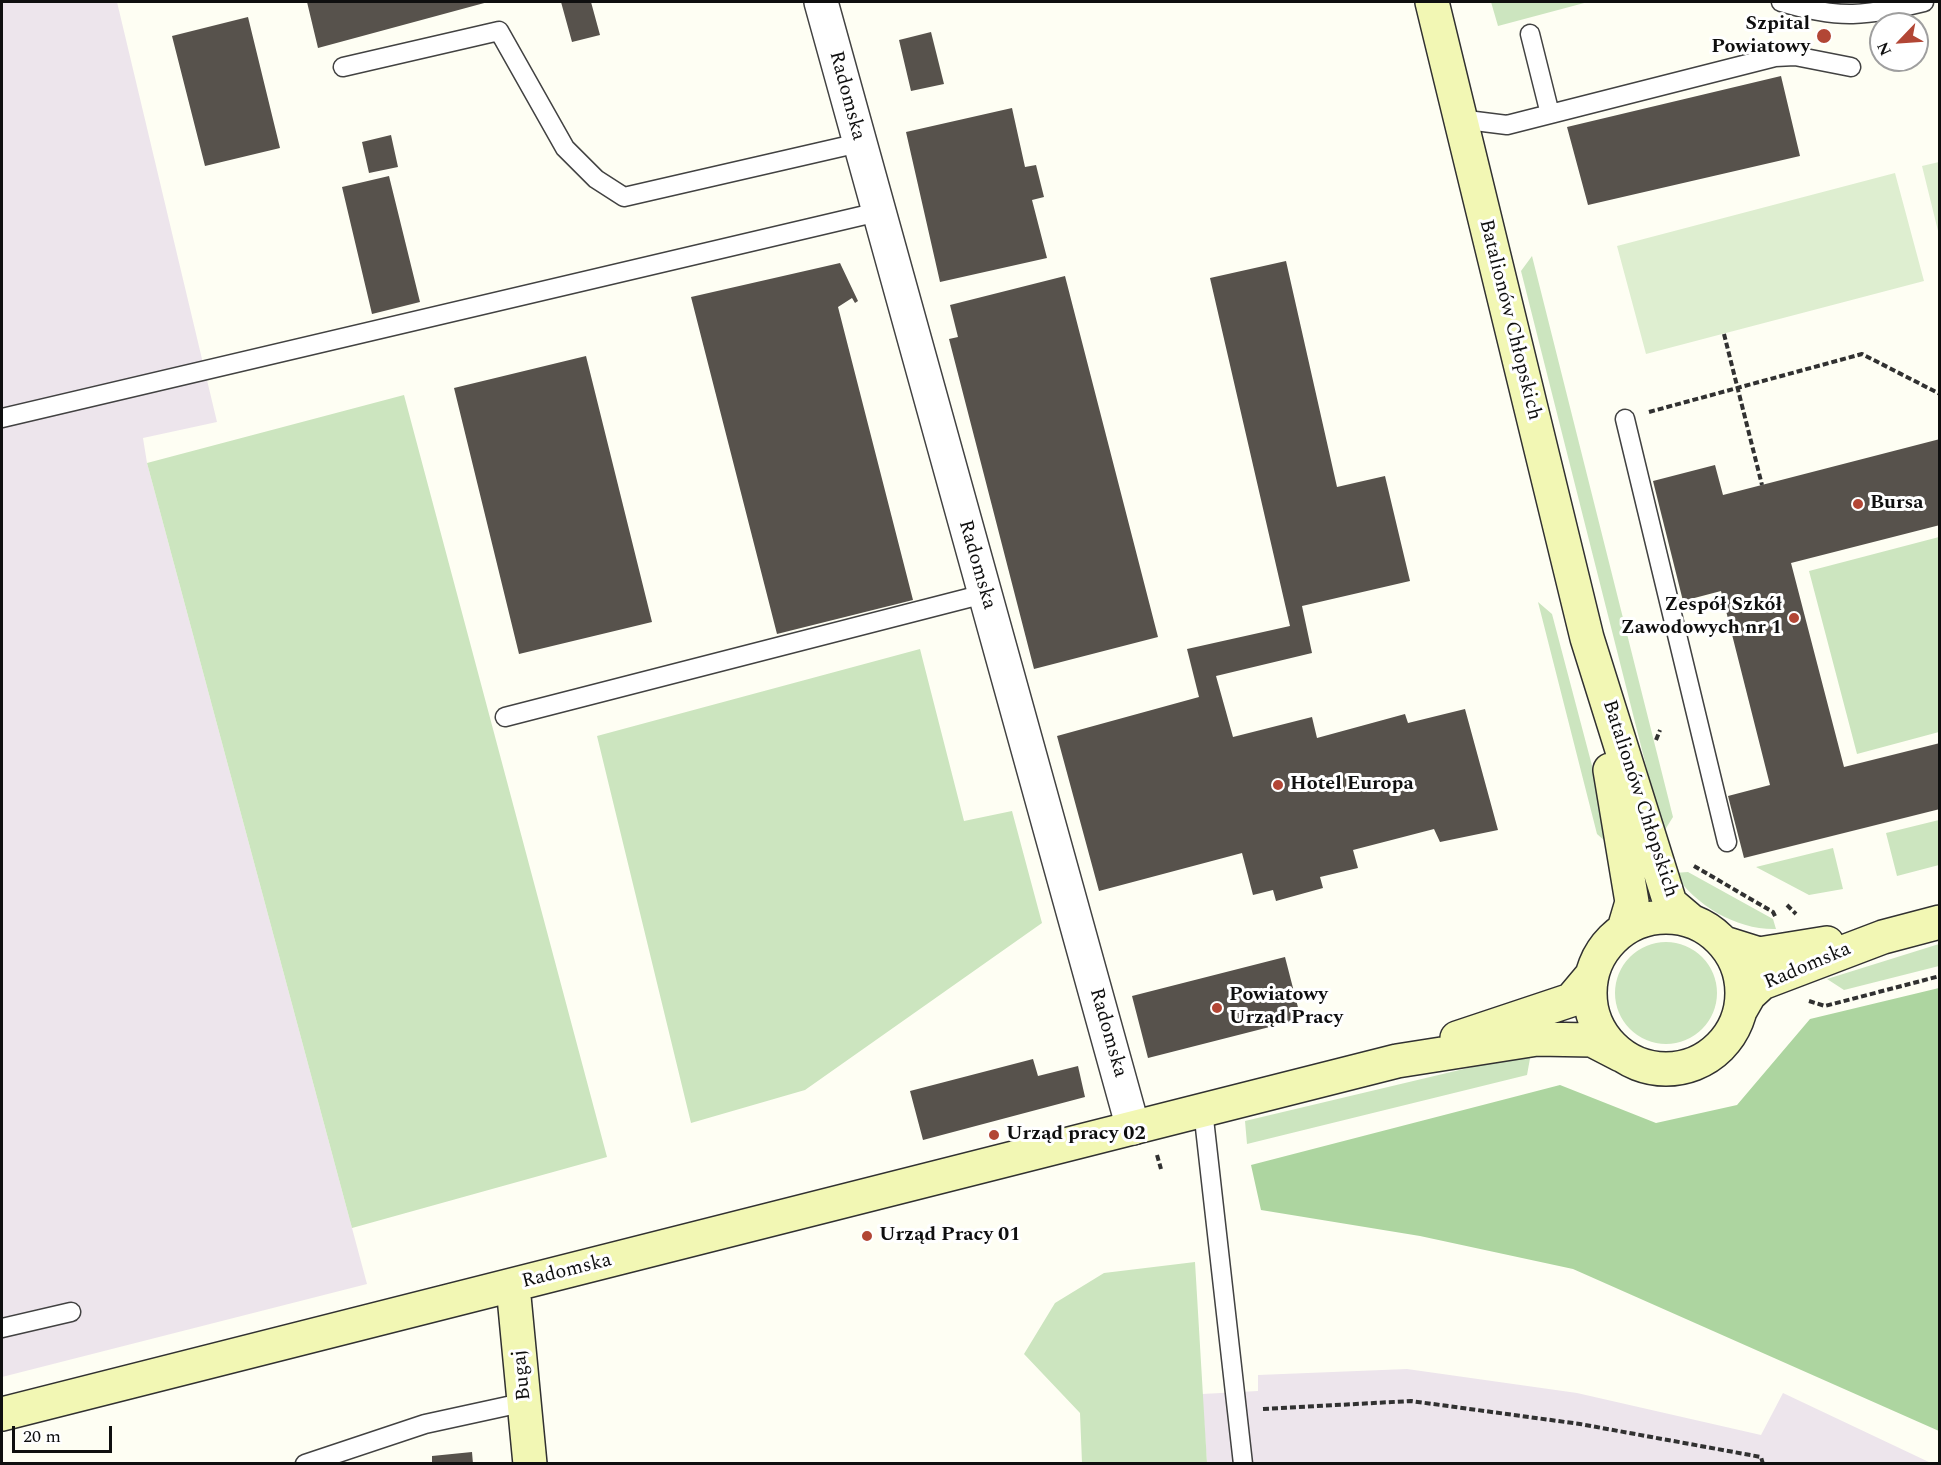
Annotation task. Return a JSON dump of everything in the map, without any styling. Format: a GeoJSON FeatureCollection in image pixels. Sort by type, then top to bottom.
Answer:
{"type":"FeatureCollection","features":[{"type":"Feature","properties":{"kind":"street","name":"Radomska"},"geometry":{"type":"LineString","coordinates":[[821,2],[1133,1128]]}},
{"type":"Feature","properties":{"kind":"street","name":"Batalionów Chłopskich"},"geometry":{"type":"LineString","coordinates":[[1432,2],[1587,638],[1671,903],[1689,920]]}},
{"type":"Feature","properties":{"kind":"street","name":"Batalionów Chłopskich"},"geometry":{"type":"LineString","coordinates":[[1587,638],[1632,902],[1624,929]]}},
{"type":"Feature","properties":{"kind":"street"},"geometry":{"type":"LineString","coordinates":[[1655,917],[1689,920],[1709,929],[1724,942],[1740,973],[1743,987],[1742,1009],[1734,1029],[1722,1047],[1704,1060],[1692,1065],[1662,1070],[1640,1065],[1621,1055],[1605,1039],[1594,1020],[1590,995],[1592,975],[1598,957],[1609,942],[1624,929],[1655,917]]}},
{"type":"Feature","properties":{"kind":"street","name":"Radomska"},"geometry":{"type":"LineString","coordinates":[[1742,1009],[1749,995],[1762,983],[1882,937],[1940,922]]}},
{"type":"Feature","properties":{"kind":"street","name":"Radomska"},"geometry":{"type":"LineString","coordinates":[[1724,942],[1759,954],[1882,937]]}},
{"type":"Feature","properties":{"kind":"street","name":"Radomska"},"geometry":{"type":"LineString","coordinates":[[2,1414],[1397,1060],[1507,1020],[1571,1000],[1592,975]]}},
{"type":"Feature","properties":{"kind":"street","name":"Radomska"},"geometry":{"type":"LineString","coordinates":[[1397,1060],[1537,1039],[1592,1040],[1621,1055]]}},
{"type":"Feature","properties":{"kind":"street","name":"Bugaj"},"geometry":{"type":"LineString","coordinates":[[513,1286],[526,1402],[530,1464]]}},
{"type":"Feature","properties":{"kind":"lane"},"geometry":{"type":"LineString","coordinates":[[1781,2],[1816,12],[1850,16],[1871,15],[1924,2]]}},
{"type":"Feature","properties":{"kind":"lane"},"geometry":{"type":"LineString","coordinates":[[343,67],[499,31],[565,148],[596,179],[624,197],[859,142]]}},
{"type":"Feature","properties":{"kind":"lane"},"geometry":{"type":"LineString","coordinates":[[1530,34],[1550,114]]}},
{"type":"Feature","properties":{"kind":"lane"},"geometry":{"type":"LineString","coordinates":[[1459,119],[1507,125],[1775,57],[1795,56],[1851,67]]}},
{"type":"Feature","properties":{"kind":"lane"},"geometry":{"type":"LineString","coordinates":[[2,418],[878,212]]}},
{"type":"Feature","properties":{"kind":"lane"},"geometry":{"type":"LineString","coordinates":[[1626,419],[1726,842]]}},
{"type":"Feature","properties":{"kind":"lane"},"geometry":{"type":"LineString","coordinates":[[505,717],[984,594]]}},
{"type":"Feature","properties":{"kind":"lane"},"geometry":{"type":"LineString","coordinates":[[1203,1110],[1243,1464]]}},
{"type":"Feature","properties":{"kind":"lane"},"geometry":{"type":"LineString","coordinates":[[2,1328],[72,1312]]}},
{"type":"Feature","properties":{"kind":"lane"},"geometry":{"type":"LineString","coordinates":[[305,1464],[425,1424],[526,1402]]}},
{"type":"Feature","properties":{"kind":"path"},"geometry":{"type":"LineString","coordinates":[[1724,334],[1762,485]]}},
{"type":"Feature","properties":{"kind":"path"},"geometry":{"type":"LineString","coordinates":[[1626,419],[1862,354],[1940,394]]}},
{"type":"Feature","properties":{"kind":"path"},"geometry":{"type":"LineString","coordinates":[[1801,993],[1809,1001],[1825,1006],[1940,976]]}},
{"type":"Feature","properties":{"kind":"path"},"geometry":{"type":"LineString","coordinates":[[1237,1411],[1411,1401],[1592,1426],[1761,1457],[1763,1464]]}},
{"type":"Feature","properties":{"kind":"shaded area"},"geometry":{"type":"Polygon","coordinates":[[[2,2],[117,2],[217,422],[143,438],[147,463],[367,1284],[2,1377],[2,2]]]}},
{"type":"Feature","properties":{"kind":"shaded area"},"geometry":{"type":"Polygon","coordinates":[[[1407,1369],[1577,1393],[1761,1435],[1783,1393],[1931,1463],[1207,1463],[1202,1394],[1258,1391],[1258,1375],[1407,1369]]]}},
{"type":"Feature","properties":{"kind":"green space"},"geometry":{"type":"Polygon","coordinates":[[[1491,2],[1588,2],[1498,26],[1491,2]]]}},
{"type":"Feature","properties":{"kind":"green space"},"geometry":{"type":"Polygon","coordinates":[[[1940,162],[1939,235],[1922,166],[1940,162]]]}},
{"type":"Feature","properties":{"kind":"green space"},"geometry":{"type":"Polygon","coordinates":[[[1895,173],[1924,281],[1646,354],[1617,246],[1895,173]]]}},
{"type":"Feature","properties":{"kind":"green space"},"geometry":{"type":"Polygon","coordinates":[[[1532,256],[1673,817],[1663,833],[1521,271],[1532,256]]]}},
{"type":"Feature","properties":{"kind":"green space"},"geometry":{"type":"Polygon","coordinates":[[[404,395],[607,1157],[352,1228],[147,463],[404,395]]]}},
{"type":"Feature","properties":{"kind":"green space"},"geometry":{"type":"Polygon","coordinates":[[[1939,537],[1939,732],[1857,754],[1809,571],[1939,537]]]}},
{"type":"Feature","properties":{"kind":"green space"},"geometry":{"type":"Polygon","coordinates":[[[1538,602],[1552,614],[1614,849],[1597,834],[1538,602]]]}},
{"type":"Feature","properties":{"kind":"green space"},"geometry":{"type":"Polygon","coordinates":[[[920,649],[964,821],[1012,811],[1042,923],[805,1090],[691,1123],[597,736],[920,649]]]}},
{"type":"Feature","properties":{"kind":"green space"},"geometry":{"type":"Polygon","coordinates":[[[1939,820],[1939,865],[1897,876],[1886,833],[1939,820]]]}},
{"type":"Feature","properties":{"kind":"green space"},"geometry":{"type":"Polygon","coordinates":[[[1833,848],[1843,889],[1809,895],[1756,867],[1833,848]]]}},
{"type":"Feature","properties":{"kind":"green space"},"geometry":{"type":"Polygon","coordinates":[[[1688,872],[1773,919],[1776,929],[1747,925],[1719,914],[1694,896],[1674,873],[1688,872]]]}},
{"type":"Feature","properties":{"kind":"green space"},"geometry":{"type":"Polygon","coordinates":[[[1666,942],[1686,946],[1702,957],[1713,973],[1717,993],[1713,1013],[1702,1029],[1686,1040],[1666,1044],[1646,1040],[1630,1029],[1619,1013],[1615,993],[1619,973],[1630,957],[1646,946],[1666,942]]]}},
{"type":"Feature","properties":{"kind":"green space"},"geometry":{"type":"Polygon","coordinates":[[[1939,944],[1939,966],[1844,990],[1827,979],[1939,944]]]}},
{"type":"Feature","properties":{"kind":"green space"},"geometry":{"type":"Polygon","coordinates":[[[1939,988],[1939,1431],[1573,1269],[1420,1236],[1261,1210],[1251,1165],[1560,1085],[1656,1123],[1737,1105],[1810,1019],[1939,988]]]}},
{"type":"Feature","properties":{"kind":"green space"},"geometry":{"type":"Polygon","coordinates":[[[1531,1053],[1527,1075],[1247,1144],[1245,1121],[1531,1053]]]}},
{"type":"Feature","properties":{"kind":"green space"},"geometry":{"type":"Polygon","coordinates":[[[1195,1262],[1207,1463],[1082,1463],[1080,1413],[1024,1354],[1055,1303],[1104,1273],[1195,1262]]]}},
{"type":"Feature","properties":{"kind":"building"},"geometry":{"type":"Polygon","coordinates":[[[307,2],[488,2],[318,48],[307,2]]]}},
{"type":"Feature","properties":{"kind":"building"},"geometry":{"type":"Polygon","coordinates":[[[561,2],[591,2],[600,35],[572,42],[561,2]]]}},
{"type":"Feature","properties":{"kind":"building"},"geometry":{"type":"Polygon","coordinates":[[[248,17],[280,148],[205,166],[172,36],[248,17]]]}},
{"type":"Feature","properties":{"kind":"building"},"geometry":{"type":"Polygon","coordinates":[[[931,32],[944,84],[911,91],[899,40],[931,32]]]}},
{"type":"Feature","properties":{"kind":"building"},"geometry":{"type":"Polygon","coordinates":[[[1781,76],[1800,156],[1588,205],[1567,127],[1781,76]]]}},
{"type":"Feature","properties":{"kind":"building"},"geometry":{"type":"Polygon","coordinates":[[[1012,108],[1025,167],[1036,165],[1044,197],[1032,200],[1047,258],[940,282],[906,132],[1012,108]]]}},
{"type":"Feature","properties":{"kind":"building"},"geometry":{"type":"Polygon","coordinates":[[[391,135],[398,167],[369,173],[362,142],[391,135]]]}},
{"type":"Feature","properties":{"kind":"building"},"geometry":{"type":"Polygon","coordinates":[[[389,176],[420,302],[372,314],[342,187],[389,176]]]}},
{"type":"Feature","properties":{"kind":"building","name":"Hotel Europa"},"geometry":{"type":"Polygon","coordinates":[[[1286,261],[1337,487],[1385,476],[1410,581],[1302,606],[1312,653],[1216,676],[1233,737],[1312,717],[1317,738],[1405,714],[1408,723],[1465,709],[1498,830],[1440,842],[1434,829],[1353,850],[1358,868],[1320,877],[1323,888],[1276,901],[1273,890],[1253,895],[1242,853],[1099,891],[1057,736],[1199,697],[1187,649],[1290,626],[1210,278],[1286,261]]]}},
{"type":"Feature","properties":{"kind":"building"},"geometry":{"type":"Polygon","coordinates":[[[840,263],[858,301],[855,303],[852,298],[838,307],[913,600],[777,634],[691,297],[840,263]]]}},
{"type":"Feature","properties":{"kind":"building"},"geometry":{"type":"Polygon","coordinates":[[[1065,276],[1158,637],[1034,669],[949,339],[958,337],[950,305],[1065,276]]]}},
{"type":"Feature","properties":{"kind":"building"},"geometry":{"type":"Polygon","coordinates":[[[586,356],[652,622],[519,654],[454,388],[586,356]]]}},
{"type":"Feature","properties":{"kind":"building"},"geometry":{"type":"Polygon","coordinates":[[[1940,439],[1940,525],[1791,563],[1844,767],[1940,743],[1940,809],[1744,858],[1728,796],[1770,785],[1721,591],[1683,601],[1653,481],[1715,465],[1723,495],[1940,439]]]}},
{"type":"Feature","properties":{"kind":"building","name":"Powiatowy Urząd Pracy"},"geometry":{"type":"Polygon","coordinates":[[[1285,957],[1301,1019],[1148,1058],[1132,996],[1285,957]]]}},
{"type":"Feature","properties":{"kind":"building"},"geometry":{"type":"Polygon","coordinates":[[[1033,1059],[1038,1076],[1078,1066],[1085,1097],[923,1140],[910,1091],[1033,1059]]]}},
{"type":"Feature","properties":{"kind":"building"},"geometry":{"type":"Polygon","coordinates":[[[472,1452],[473,1464],[432,1464],[432,1456],[472,1452]]]}},
{"type":"Feature","properties":{"kind":"place","name":"Szpital Powiatowy"},"geometry":{"type":"Point","coordinates":[1824,36]}},
{"type":"Feature","properties":{"kind":"place","name":"Bursa"},"geometry":{"type":"Point","coordinates":[1858,504]}},
{"type":"Feature","properties":{"kind":"place","name":"Zespół Szkół Zawodowych nr 1"},"geometry":{"type":"Point","coordinates":[1794,618]}},
{"type":"Feature","properties":{"kind":"place","name":"Hotel Europa"},"geometry":{"type":"Point","coordinates":[1278,785]}},
{"type":"Feature","properties":{"kind":"place","name":"Powiatowy Urząd Pracy"},"geometry":{"type":"Point","coordinates":[1217,1008]}},
{"type":"Feature","properties":{"kind":"place","name":"Urząd pracy 02"},"geometry":{"type":"Point","coordinates":[994,1135]}},
{"type":"Feature","properties":{"kind":"place","name":"Urząd Pracy 01"},"geometry":{"type":"Point","coordinates":[867,1236]}}]}
